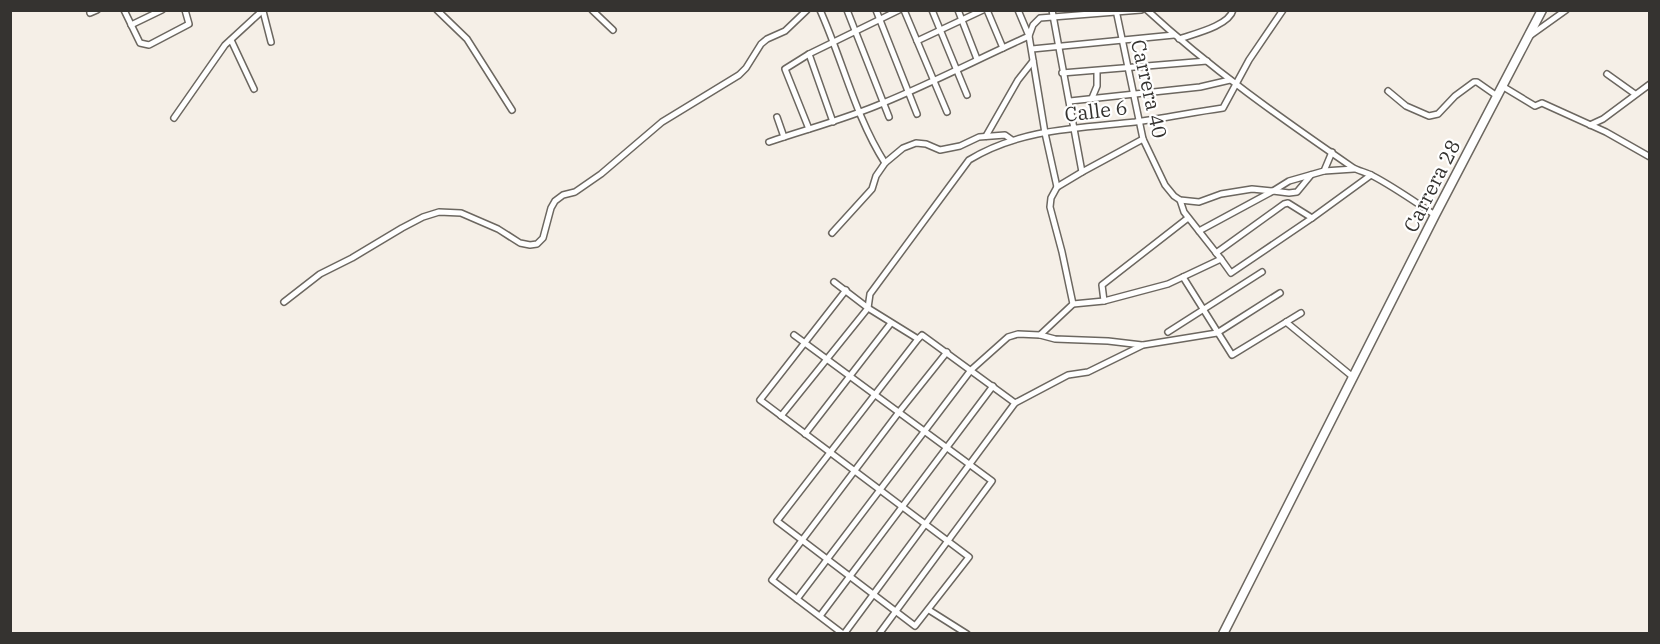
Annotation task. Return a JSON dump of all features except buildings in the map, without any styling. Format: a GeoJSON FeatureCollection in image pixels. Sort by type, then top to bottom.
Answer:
{"type":"FeatureCollection","features":[{"type":"Feature","properties":{"kind":"highway","name":"Carrera 28"},"geometry":{"type":"LineString","coordinates":[[1223,633],[1541,11]]}},
{"type":"Feature","properties":{"kind":"street"},"geometry":{"type":"LineString","coordinates":[[90,14],[97,10]]}},
{"type":"Feature","properties":{"kind":"street"},"geometry":{"type":"LineString","coordinates":[[124,10],[140,43],[149,45],[189,24],[185,10]]}},
{"type":"Feature","properties":{"kind":"street"},"geometry":{"type":"LineString","coordinates":[[130,26],[162,10]]}},
{"type":"Feature","properties":{"kind":"street"},"geometry":{"type":"LineString","coordinates":[[254,10],[257,17]]}},
{"type":"Feature","properties":{"kind":"street"},"geometry":{"type":"LineString","coordinates":[[437,10],[467,39],[512,110]]}},
{"type":"Feature","properties":{"kind":"street"},"geometry":{"type":"LineString","coordinates":[[591,10],[613,30]]}},
{"type":"Feature","properties":{"kind":"street"},"geometry":{"type":"LineString","coordinates":[[284,302],[320,274],[423,217],[439,212],[456,212],[490,225],[520,243],[530,245],[537,243],[543,238],[555,201],[563,195],[575,192],[601,174],[662,122],[739,75],[761,44],[784,31],[807,10]]}},
{"type":"Feature","properties":{"kind":"street"},"geometry":{"type":"LineString","coordinates":[[820,10],[872,144],[885,163]]}},
{"type":"Feature","properties":{"kind":"street"},"geometry":{"type":"LineString","coordinates":[[847,10],[889,117]]}},
{"type":"Feature","properties":{"kind":"street"},"geometry":{"type":"LineString","coordinates":[[876,10],[917,114]]}},
{"type":"Feature","properties":{"kind":"street"},"geometry":{"type":"LineString","coordinates":[[809,129],[785,69],[809,54],[899,10]]}},
{"type":"Feature","properties":{"kind":"street"},"geometry":{"type":"LineString","coordinates":[[904,10],[947,112]]}},
{"type":"Feature","properties":{"kind":"street"},"geometry":{"type":"LineString","coordinates":[[932,10],[967,95]]}},
{"type":"Feature","properties":{"kind":"street"},"geometry":{"type":"LineString","coordinates":[[958,10],[977,58]]}},
{"type":"Feature","properties":{"kind":"street"},"geometry":{"type":"LineString","coordinates":[[917,41],[985,10],[1003,48]]}},
{"type":"Feature","properties":{"kind":"street"},"geometry":{"type":"LineString","coordinates":[[1018,10],[1032,49],[1045,134],[1057,187]]}},
{"type":"Feature","properties":{"kind":"street"},"geometry":{"type":"LineString","coordinates":[[1053,10],[1062,73],[1070,101],[1082,172]]}},
{"type":"Feature","properties":{"kind":"street"},"geometry":{"type":"LineString","coordinates":[[769,142],[833,122],[908,93],[977,58],[1029,36],[1037,20],[1141,10]]}},
{"type":"Feature","properties":{"kind":"street"},"geometry":{"type":"LineString","coordinates":[[1147,10],[1176,37],[1303,135],[1332,152],[1354,169],[1371,175],[1435,215]]}},
{"type":"Feature","properties":{"kind":"street"},"geometry":{"type":"LineString","coordinates":[[1032,49],[1176,37],[1220,24],[1230,18],[1233,10]]}},
{"type":"Feature","properties":{"kind":"street"},"geometry":{"type":"LineString","coordinates":[[1237,85],[1249,60],[1283,10]]}},
{"type":"Feature","properties":{"kind":"street"},"geometry":{"type":"LineString","coordinates":[[1528,38],[1566,10]]}},
{"type":"Feature","properties":{"kind":"street"},"geometry":{"type":"LineString","coordinates":[[174,118],[225,45],[263,11]]}},
{"type":"Feature","properties":{"kind":"street"},"geometry":{"type":"LineString","coordinates":[[263,11],[271,42]]}},
{"type":"Feature","properties":{"kind":"street","name":"Carrera 40"},"geometry":{"type":"LineString","coordinates":[[1116,11],[1143,139],[1166,185],[1180,200],[1188,218],[1221,259]]}},
{"type":"Feature","properties":{"kind":"street"},"geometry":{"type":"LineString","coordinates":[[231,40],[254,89]]}},
{"type":"Feature","properties":{"kind":"street"},"geometry":{"type":"LineString","coordinates":[[809,54],[833,122]]}},
{"type":"Feature","properties":{"kind":"street"},"geometry":{"type":"LineString","coordinates":[[986,136],[1017,80],[1033,61]]}},
{"type":"Feature","properties":{"kind":"street"},"geometry":{"type":"LineString","coordinates":[[1062,73],[1207,61]]}},
{"type":"Feature","properties":{"kind":"street"},"geometry":{"type":"LineString","coordinates":[[1092,98],[1097,86],[1097,71]]}},
{"type":"Feature","properties":{"kind":"street"},"geometry":{"type":"LineString","coordinates":[[1607,74],[1635,94]]}},
{"type":"Feature","properties":{"kind":"street"},"geometry":{"type":"LineString","coordinates":[[1070,101],[1200,87],[1230,80]]}},
{"type":"Feature","properties":{"kind":"street"},"geometry":{"type":"LineString","coordinates":[[1388,91],[1406,106],[1429,116],[1438,114],[1455,96],[1474,82],[1497,96]]}},
{"type":"Feature","properties":{"kind":"street"},"geometry":{"type":"LineString","coordinates":[[1590,125],[1603,119],[1650,84]]}},
{"type":"Feature","properties":{"kind":"street","name":"Calle 6"},"geometry":{"type":"LineString","coordinates":[[1012,140],[1073,128],[1138,122],[1223,108],[1237,85]]}},
{"type":"Feature","properties":{"kind":"street"},"geometry":{"type":"LineString","coordinates":[[1502,86],[1535,106],[1542,103],[1606,132],[1650,157]]}},
{"type":"Feature","properties":{"kind":"street"},"geometry":{"type":"LineString","coordinates":[[777,117],[784,137]]}},
{"type":"Feature","properties":{"kind":"street"},"geometry":{"type":"LineString","coordinates":[[1603,119],[1606,132]]}},
{"type":"Feature","properties":{"kind":"street"},"geometry":{"type":"LineString","coordinates":[[832,233],[872,189],[876,176],[885,163],[903,148],[916,143],[926,144],[940,150],[960,146],[986,136],[1005,135],[1012,140]]}},
{"type":"Feature","properties":{"kind":"street"},"geometry":{"type":"LineString","coordinates":[[1073,304],[1050,207],[1051,198],[1057,187],[1143,139]]}},
{"type":"Feature","properties":{"kind":"street"},"geometry":{"type":"LineString","coordinates":[[781,416],[868,308],[870,294],[969,160],[1012,140]]}},
{"type":"Feature","properties":{"kind":"street"},"geometry":{"type":"LineString","coordinates":[[1324,171],[1332,152]]}},
{"type":"Feature","properties":{"kind":"street"},"geometry":{"type":"LineString","coordinates":[[1199,231],[1289,181],[1324,171],[1354,169]]}},
{"type":"Feature","properties":{"kind":"street"},"geometry":{"type":"LineString","coordinates":[[1180,200],[1199,202],[1221,194],[1252,189],[1297,192],[1311,175]]}},
{"type":"Feature","properties":{"kind":"street"},"geometry":{"type":"LineString","coordinates":[[1040,334],[1073,304],[1104,301],[1168,284],[1221,259],[1231,273],[1371,175]]}},
{"type":"Feature","properties":{"kind":"street"},"geometry":{"type":"LineString","coordinates":[[1216,253],[1284,204],[1288,203],[1312,218]]}},
{"type":"Feature","properties":{"kind":"street"},"geometry":{"type":"LineString","coordinates":[[1104,301],[1102,285],[1188,218]]}},
{"type":"Feature","properties":{"kind":"street"},"geometry":{"type":"LineString","coordinates":[[1168,332],[1262,272]]}},
{"type":"Feature","properties":{"kind":"street"},"geometry":{"type":"LineString","coordinates":[[1183,277],[1232,355],[1301,313]]}},
{"type":"Feature","properties":{"kind":"street"},"geometry":{"type":"LineString","coordinates":[[834,282],[868,308],[918,339]]}},
{"type":"Feature","properties":{"kind":"street"},"geometry":{"type":"LineString","coordinates":[[846,290],[760,400],[805,434],[830,453],[855,472],[969,557],[915,626],[777,521],[830,453],[875,394],[922,335],[1015,403]]}},
{"type":"Feature","properties":{"kind":"street"},"geometry":{"type":"LineString","coordinates":[[796,599],[971,370],[1008,338],[1018,334],[1040,334],[1054,339],[1143,345],[1217,333],[1280,293]]}},
{"type":"Feature","properties":{"kind":"street"},"geometry":{"type":"LineString","coordinates":[[805,434],[891,322]]}},
{"type":"Feature","properties":{"kind":"street"},"geometry":{"type":"LineString","coordinates":[[1286,322],[1353,377]]}},
{"type":"Feature","properties":{"kind":"street"},"geometry":{"type":"LineString","coordinates":[[794,335],[992,481],[879,633]]}},
{"type":"Feature","properties":{"kind":"street"},"geometry":{"type":"LineString","coordinates":[[947,352],[772,580],[843,633],[1015,403],[1068,375],[1088,372],[1143,345]]}},
{"type":"Feature","properties":{"kind":"street"},"geometry":{"type":"LineString","coordinates":[[820,616],[993,386]]}},
{"type":"Feature","properties":{"kind":"street"},"geometry":{"type":"LineString","coordinates":[[929,610],[967,633]]}}]}
